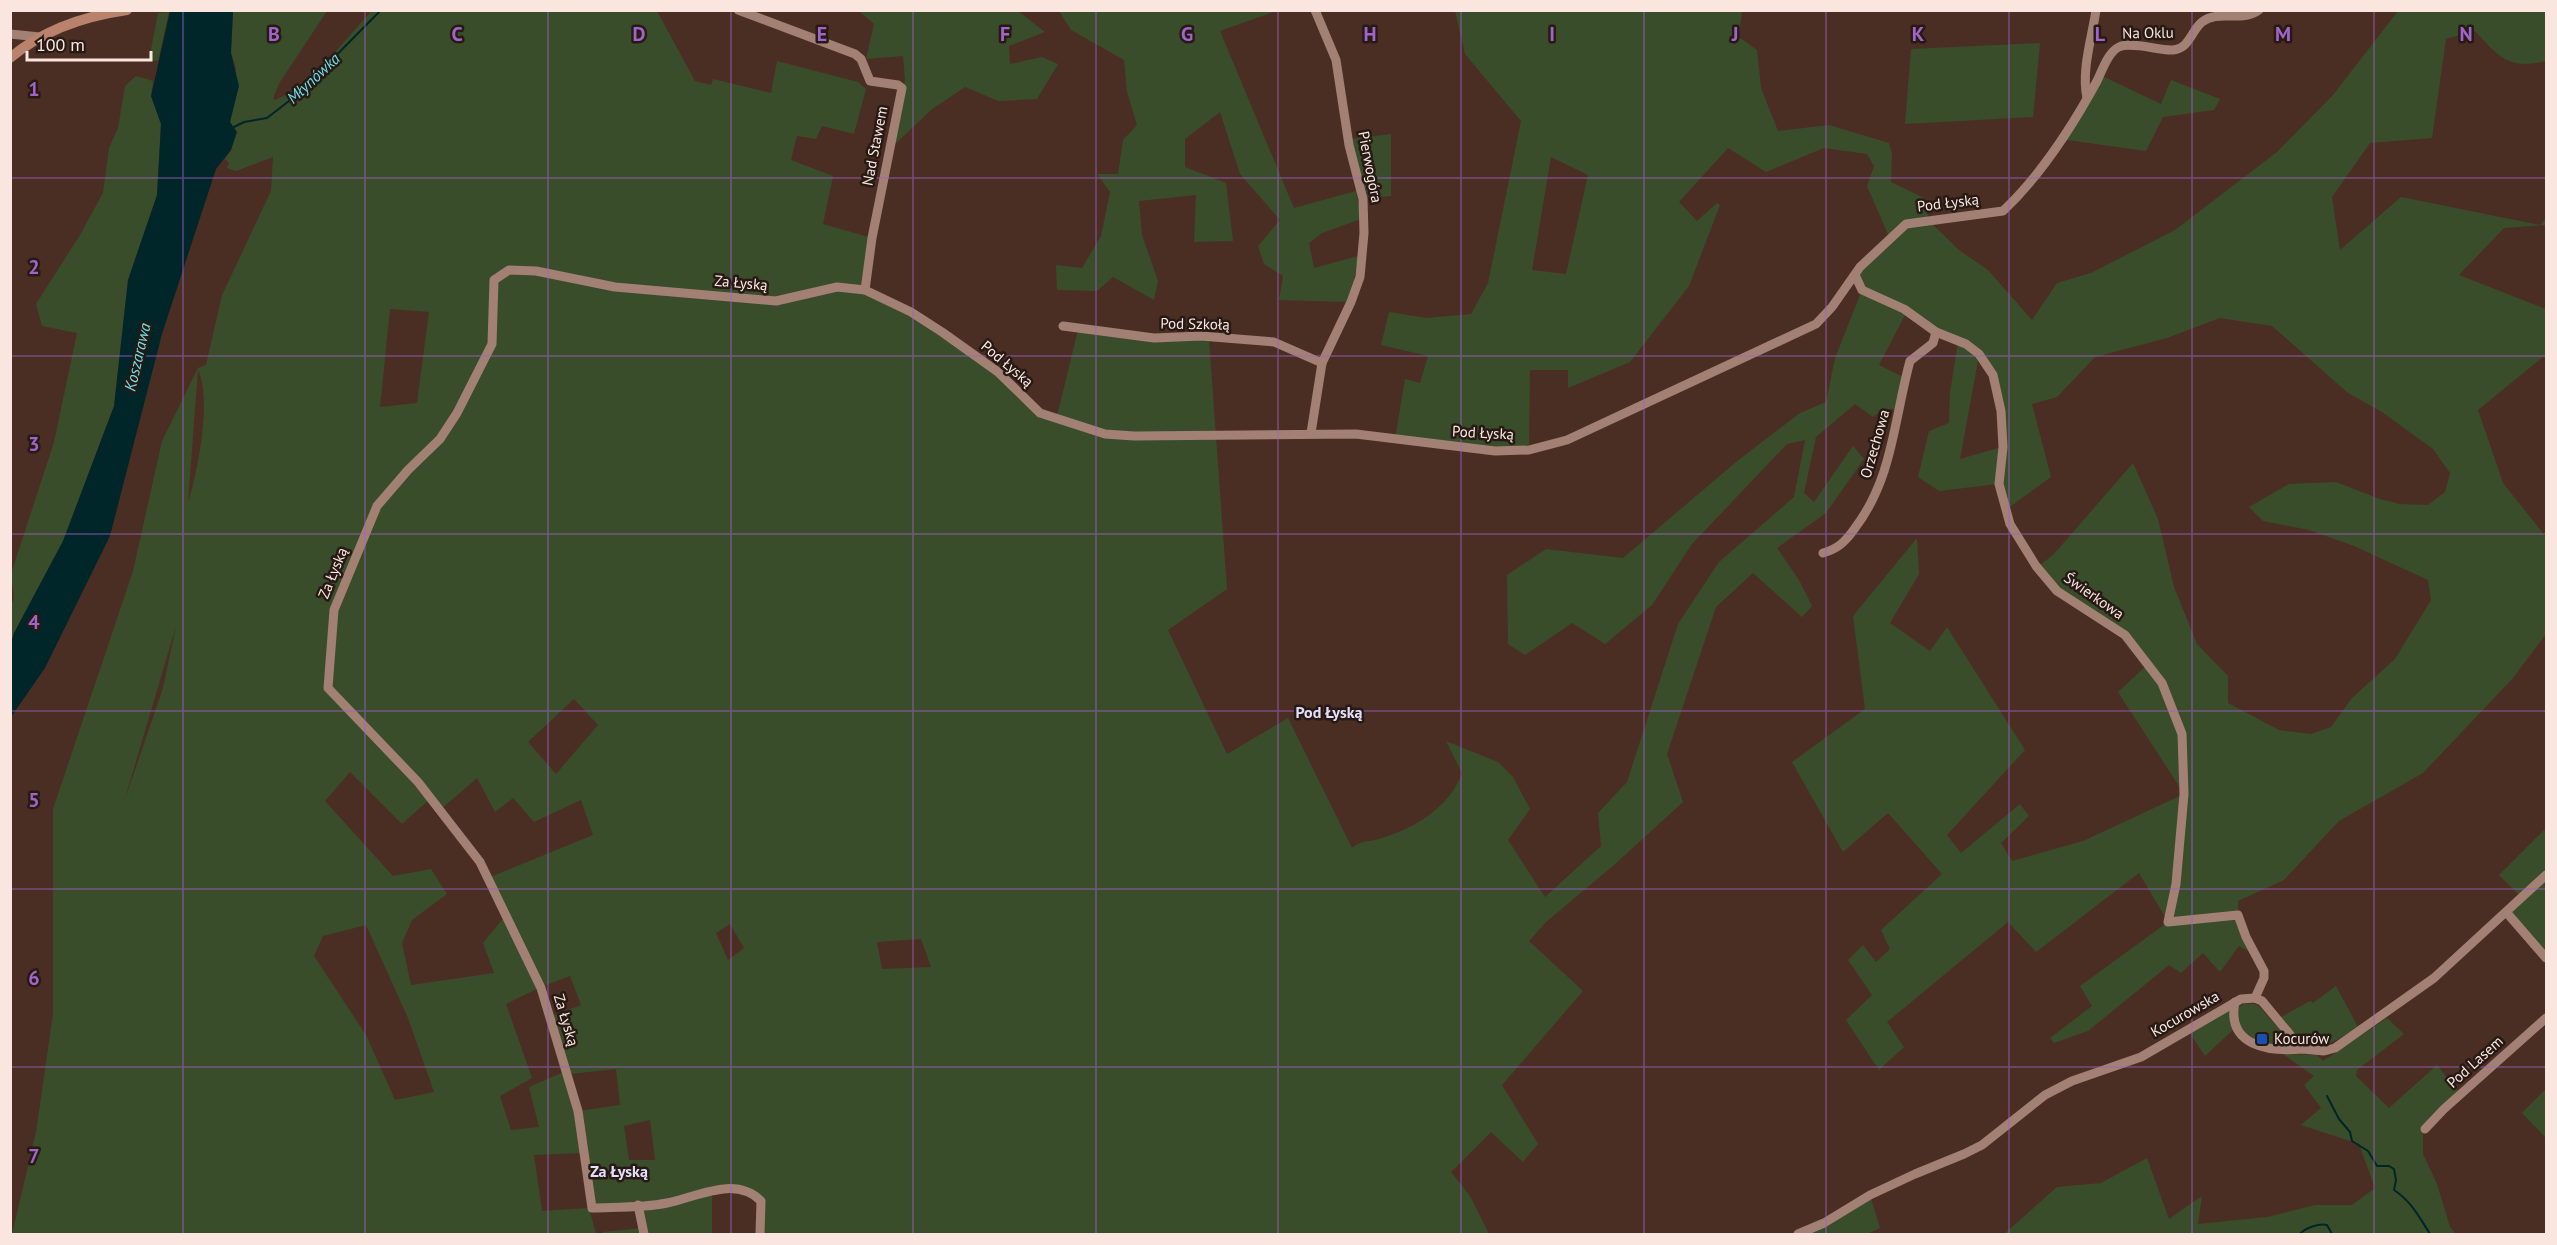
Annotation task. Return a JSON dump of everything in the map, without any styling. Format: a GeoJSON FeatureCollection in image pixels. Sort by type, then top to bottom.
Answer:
{"type":"FeatureCollection","features":[{"type":"Feature","properties":{"kind":"main road"},"geometry":{"type":"LineString","coordinates":[[10,58],[40,37],[81,20],[127,10]]}},
{"type":"Feature","properties":{"kind":"street","name":"Nad Stawem"},"geometry":{"type":"LineString","coordinates":[[738,10],[855,54],[861,59],[870,81],[898,85],[902,88],[864,290]]}},
{"type":"Feature","properties":{"kind":"street","name":"Pierwogóra"},"geometry":{"type":"LineString","coordinates":[[1311,433],[1322,363],[1351,302],[1360,277],[1364,233],[1363,199],[1349,145],[1336,60],[1315,10]]}},
{"type":"Feature","properties":{"kind":"street"},"geometry":{"type":"LineString","coordinates":[[2087,98],[2085,88],[2088,55],[2096,10]]}},
{"type":"Feature","properties":{"kind":"street","name":"Na Oklu"},"geometry":{"type":"LineString","coordinates":[[2087,98],[2112,52],[2120,46],[2173,50],[2183,47],[2201,22],[2209,19],[2246,16],[2259,10]]}},
{"type":"Feature","properties":{"kind":"street"},"geometry":{"type":"LineString","coordinates":[[10,34],[40,37]]}},
{"type":"Feature","properties":{"kind":"street","name":"Pod Łyską"},"geometry":{"type":"LineString","coordinates":[[864,290],[911,312],[942,332],[998,372],[1040,413],[1105,434],[1134,436],[1356,434],[1495,451],[1529,450],[1567,440],[1816,324],[1832,307],[1860,267],[1906,224],[2003,211],[2042,167],[2087,98]]}},
{"type":"Feature","properties":{"kind":"street","name":"Za Łyską"},"geometry":{"type":"LineString","coordinates":[[760,1234],[761,1201],[746,1191],[732,1189],[706,1191],[667,1203],[592,1208],[578,1111],[541,988],[480,862],[418,782],[328,688],[334,610],[377,506],[408,470],[440,439],[492,344],[494,280],[508,270],[536,271],[615,287],[776,301],[837,287],[864,290]]}},
{"type":"Feature","properties":{"kind":"street","name":"Świerkowa"},"geometry":{"type":"LineString","coordinates":[[1855,275],[1862,290],[1904,309],[1936,332],[1966,344],[1978,354],[1993,375],[2001,411],[2003,447],[1999,484],[2010,524],[2036,566],[2057,591],[2125,635],[2162,684],[2182,734],[2184,794],[2176,884],[2168,922],[2238,915],[2246,937],[2264,971],[2264,978],[2255,998]]}},
{"type":"Feature","properties":{"kind":"street","name":"Pod Szkołą"},"geometry":{"type":"LineString","coordinates":[[1063,326],[1154,338],[1201,336],[1274,342],[1322,363]]}},
{"type":"Feature","properties":{"kind":"street","name":"Orzechowa"},"geometry":{"type":"LineString","coordinates":[[1823,553],[1840,546],[1866,514],[1883,479],[1891,452],[1910,361],[1934,343],[1936,332]]}},
{"type":"Feature","properties":{"kind":"street"},"geometry":{"type":"LineString","coordinates":[[2235,1002],[2232,1017],[2236,1027],[2246,1039],[2260,1047],[2324,1051],[2335,1048],[2418,990],[2507,914],[2547,875]]}},
{"type":"Feature","properties":{"kind":"street"},"geometry":{"type":"LineString","coordinates":[[2507,914],[2547,958]]}},
{"type":"Feature","properties":{"kind":"street"},"geometry":{"type":"LineString","coordinates":[[2255,998],[2269,1007],[2302,1049]]}},
{"type":"Feature","properties":{"kind":"street","name":"Kocurowska"},"geometry":{"type":"LineString","coordinates":[[1798,1234],[1824,1223],[1870,1195],[1982,1145],[2030,1105],[2072,1081],[2141,1057],[2235,1002],[2255,998]]}},
{"type":"Feature","properties":{"kind":"street","name":"Pod Lasem"},"geometry":{"type":"LineString","coordinates":[[2425,1129],[2444,1109],[2547,1018]]}},
{"type":"Feature","properties":{"kind":"street"},"geometry":{"type":"LineString","coordinates":[[2324,1051],[2330,1060]]}},
{"type":"Feature","properties":{"kind":"street"},"geometry":{"type":"LineString","coordinates":[[638,1205],[644,1234]]}},
{"type":"Feature","properties":{"kind":"green space"},"geometry":{"type":"Polygon","coordinates":[[[372,10],[657,11],[695,81],[711,85],[713,79],[771,93],[777,61],[858,82],[866,89],[854,134],[822,126],[816,139],[797,136],[791,160],[833,176],[823,224],[872,238],[865,290],[911,312],[998,372],[1040,413],[1057,416],[1078,330],[1054,325],[1128,335],[1209,339],[1227,589],[1168,630],[1227,754],[1288,718],[1352,848],[1394,834],[1419,822],[1449,796],[1462,773],[1446,741],[1498,762],[1513,777],[1530,809],[1508,840],[1545,897],[1601,846],[1598,813],[1627,782],[1678,624],[1719,562],[1794,497],[1805,440],[1787,444],[1692,544],[1652,605],[1605,644],[1572,623],[1525,655],[1508,644],[1507,575],[1546,549],[1623,558],[1736,462],[1800,413],[1826,402],[1835,358],[1862,290],[1855,275],[1890,239],[1867,186],[1874,166],[1867,154],[1824,148],[1766,172],[1728,148],[1679,202],[1697,221],[1717,203],[1720,205],[1689,286],[1630,362],[1568,388],[1568,370],[1530,370],[1529,450],[1395,439],[1405,379],[1420,383],[1428,356],[1381,345],[1389,312],[1426,318],[1471,314],[1488,283],[1521,121],[1465,54],[1455,11],[1742,11],[1739,37],[1757,50],[1761,88],[1778,131],[1829,125],[1889,143],[1892,154],[1891,182],[1924,198],[1929,221],[1959,250],[1988,270],[2032,320],[2057,283],[2091,273],[2175,230],[2277,152],[2333,95],[2398,11],[2546,11],[2546,61],[2522,64],[2505,59],[2475,31],[2446,39],[2432,138],[2370,143],[2332,197],[2340,250],[2401,197],[2540,225],[2546,218],[2546,225],[2504,228],[2459,275],[2546,309],[2546,358],[2543,357],[2478,410],[2503,483],[2546,537],[2546,634],[2513,678],[2423,773],[2339,821],[2284,880],[2238,901],[2238,915],[2257,956],[2239,946],[2220,972],[2203,953],[2181,973],[2169,965],[2088,1031],[2054,1043],[2050,1038],[2092,1006],[2080,986],[2168,922],[2139,873],[2036,952],[2008,922],[1887,1022],[1904,1047],[1879,1070],[1846,1020],[1872,995],[1848,960],[1863,945],[1876,962],[1890,949],[1881,930],[1942,874],[1888,813],[1843,852],[1792,762],[1865,709],[1853,616],[1917,538],[1919,574],[1890,623],[1930,651],[1947,627],[2025,750],[1947,835],[1961,853],[2020,804],[2029,816],[2001,843],[2012,861],[2083,841],[2184,794],[2118,692],[2147,665],[2125,635],[2056,591],[2039,566],[2054,554],[2133,463],[2158,519],[2174,587],[2197,644],[2228,676],[2228,703],[2279,730],[2311,734],[2331,727],[2352,698],[2395,659],[2431,600],[2428,580],[2354,546],[2309,530],[2263,521],[2249,507],[2289,484],[2336,482],[2400,504],[2428,505],[2445,492],[2450,473],[2433,449],[2382,412],[2348,393],[2272,326],[2220,318],[2167,338],[2095,357],[2057,397],[2032,404],[2051,477],[2007,509],[1998,484],[1939,491],[1918,477],[1929,431],[1949,423],[1950,393],[1958,341],[1905,315],[1879,365],[1903,377],[1898,409],[1883,409],[1873,417],[1855,404],[1816,437],[1804,493],[1814,502],[1853,446],[1864,459],[1826,513],[1777,548],[1799,580],[1812,606],[1802,617],[1753,573],[1716,607],[1667,754],[1683,802],[1614,865],[1546,922],[1529,941],[1583,991],[1502,1085],[1538,1144],[1523,1162],[1491,1132],[1451,1172],[1470,1196],[1489,1234],[759,1234],[761,1201],[755,1195],[712,1191],[712,1234],[603,1234],[603,1232],[643,1228],[638,1205],[592,1208],[584,1153],[534,1155],[542,1211],[589,1208],[596,1234],[12,1234],[36,1132],[53,1014],[53,809],[133,571],[162,441],[198,368],[206,365],[222,295],[271,191],[273,157],[236,171],[227,168],[229,163],[225,159],[231,150],[230,122],[236,68],[231,53],[233,11],[327,11],[280,82],[273,98],[275,100],[295,90],[322,64],[324,65],[372,10]],[[1551,157],[1532,270],[1566,274],[1588,175],[1551,157]],[[390,309],[380,407],[417,403],[429,312],[390,309]],[[1979,355],[1960,459],[2002,447],[1993,375],[1979,355]],[[198,370],[188,502],[196,473],[204,416],[202,382],[198,370]],[[176,626],[124,802],[163,688],[176,626]],[[574,699],[528,742],[556,774],[598,725],[574,699]],[[350,772],[325,801],[393,876],[431,869],[447,894],[412,920],[402,943],[411,985],[494,973],[483,943],[506,915],[488,878],[593,835],[581,800],[534,822],[513,798],[495,812],[477,778],[440,810],[431,798],[402,824],[350,772]],[[730,924],[716,933],[728,960],[744,948],[730,924]],[[366,925],[323,936],[314,956],[366,1035],[395,1100],[434,1092],[408,1018],[366,925]],[[921,939],[877,942],[882,969],[931,967],[921,939]],[[570,976],[506,1004],[532,1078],[500,1096],[511,1130],[539,1127],[529,1087],[566,1071],[579,1111],[620,1105],[616,1069],[570,1074],[549,1017],[581,1005],[570,976]],[[650,1120],[624,1126],[629,1160],[655,1160],[650,1120]]]}},
{"type":"Feature","properties":{"kind":"green space"},"geometry":{"type":"Polygon","coordinates":[[[859,11],[1018,11],[1045,32],[1009,46],[1010,64],[1042,57],[1058,64],[1037,99],[998,101],[965,87],[931,110],[890,149],[905,80],[903,56],[866,59],[874,24],[859,11]]]}},
{"type":"Feature","properties":{"kind":"green space"},"geometry":{"type":"Polygon","coordinates":[[[1059,11],[1276,11],[1220,31],[1294,208],[1356,191],[1361,219],[1322,233],[1309,243],[1314,268],[1358,256],[1348,302],[1279,300],[1283,276],[1264,264],[1258,246],[1280,220],[1240,174],[1220,112],[1185,139],[1185,167],[1226,183],[1233,241],[1194,242],[1196,195],[1139,201],[1142,235],[1158,281],[1154,300],[1113,277],[1097,291],[1057,290],[1056,265],[1082,268],[1101,236],[1110,192],[1097,174],[1118,174],[1123,140],[1137,125],[1127,92],[1124,60],[1071,30],[1059,11]]]}},
{"type":"Feature","properties":{"kind":"green space"},"geometry":{"type":"Polygon","coordinates":[[[169,12],[158,61],[149,60],[158,13],[169,12]]]}},
{"type":"Feature","properties":{"kind":"green space"},"geometry":{"type":"Polygon","coordinates":[[[2040,43],[2033,117],[1905,124],[1911,49],[2040,43]]]}},
{"type":"Feature","properties":{"kind":"green space"},"geometry":{"type":"Polygon","coordinates":[[[2100,75],[2161,104],[2171,80],[2220,99],[2214,110],[2163,117],[2146,151],[2060,139],[2100,75]]]}},
{"type":"Feature","properties":{"kind":"green space"},"geometry":{"type":"Polygon","coordinates":[[[136,76],[153,81],[151,96],[161,124],[157,195],[128,280],[114,406],[63,541],[14,633],[11,646],[11,606],[14,598],[11,574],[54,442],[77,333],[42,326],[36,304],[80,235],[103,193],[109,148],[118,128],[125,86],[136,76]]]}},
{"type":"Feature","properties":{"kind":"green space"},"geometry":{"type":"Polygon","coordinates":[[[1391,134],[1391,196],[1368,198],[1352,139],[1391,134]]]}},
{"type":"Feature","properties":{"kind":"green space"},"geometry":{"type":"Polygon","coordinates":[[[2544,830],[2546,833],[2546,958],[2507,913],[2522,898],[2499,875],[2544,830]]]}},
{"type":"Feature","properties":{"kind":"green space"},"geometry":{"type":"Polygon","coordinates":[[[2336,986],[2358,1027],[2325,1045],[2308,1043],[2300,1038],[2281,1017],[2310,1001],[2313,1003],[2336,986]]]}},
{"type":"Feature","properties":{"kind":"green space"},"geometry":{"type":"Polygon","coordinates":[[[2235,1002],[2236,1027],[2205,1056],[2188,1030],[2235,1002]]]}},
{"type":"Feature","properties":{"kind":"green space"},"geometry":{"type":"Polygon","coordinates":[[[2244,1004],[2259,1006],[2293,1045],[2259,1042],[2246,1033],[2237,1018],[2239,1007],[2244,1004]]]}},
{"type":"Feature","properties":{"kind":"green space"},"geometry":{"type":"Polygon","coordinates":[[[2387,1018],[2404,1034],[2357,1070],[2356,1076],[2389,1108],[2437,1065],[2458,1091],[2423,1127],[2423,1154],[2437,1184],[2450,1227],[2456,1234],[2004,1234],[2057,1187],[2101,1183],[2147,1158],[2169,1219],[2202,1196],[2198,1224],[2267,1217],[2315,1205],[2352,1205],[2375,1188],[2359,1144],[2301,1125],[2321,1108],[2304,1085],[2314,1076],[2283,1054],[2317,1055],[2323,1061],[2387,1018]]]}},
{"type":"Feature","properties":{"kind":"green space"},"geometry":{"type":"Polygon","coordinates":[[[2546,1089],[2546,1138],[2522,1113],[2546,1089]]]}},
{"type":"Feature","properties":{"kind":"green space"},"geometry":{"type":"Polygon","coordinates":[[[1870,1195],[1880,1228],[1867,1234],[1798,1234],[1870,1195]]]}},
{"type":"Feature","properties":{"kind":"water","name":"Koszarawa"},"geometry":{"type":"Polygon","coordinates":[[[170,11],[233,11],[231,53],[239,86],[230,122],[237,132],[231,150],[216,169],[162,334],[110,536],[45,668],[11,717],[10,646],[14,633],[63,541],[114,406],[128,280],[157,195],[161,124],[151,96],[170,11]]]}},
{"type":"Feature","properties":{"kind":"waterway","name":"Młynówka"},"geometry":{"type":"LineString","coordinates":[[234,127],[244,122],[267,118],[298,94],[381,10]]}},
{"type":"Feature","properties":{"kind":"waterway"},"geometry":{"type":"LineString","coordinates":[[2327,1096],[2339,1119],[2350,1132],[2352,1141],[2368,1151],[2377,1166],[2389,1166],[2394,1169],[2396,1180],[2394,1190],[2410,1205],[2430,1234]]}},
{"type":"Feature","properties":{"kind":"waterway"},"geometry":{"type":"LineString","coordinates":[[2300,1234],[2312,1226],[2320,1225],[2327,1225],[2332,1234]]}},
{"type":"Feature","properties":{"kind":"waterway"},"geometry":{"type":"LineString","coordinates":[[2256,1234],[2261,1234]]}},
{"type":"Feature","properties":{"kind":"place","name":"Kocurów"},"geometry":{"type":"Point","coordinates":[2262,1039]}},
{"type":"Feature","properties":{"kind":"district","name":"Pod Łyską"},"geometry":{"type":"Point","coordinates":[1329,712]}},
{"type":"Feature","properties":{"kind":"district","name":"Za Łyską"},"geometry":{"type":"Point","coordinates":[619,1171]}}]}
